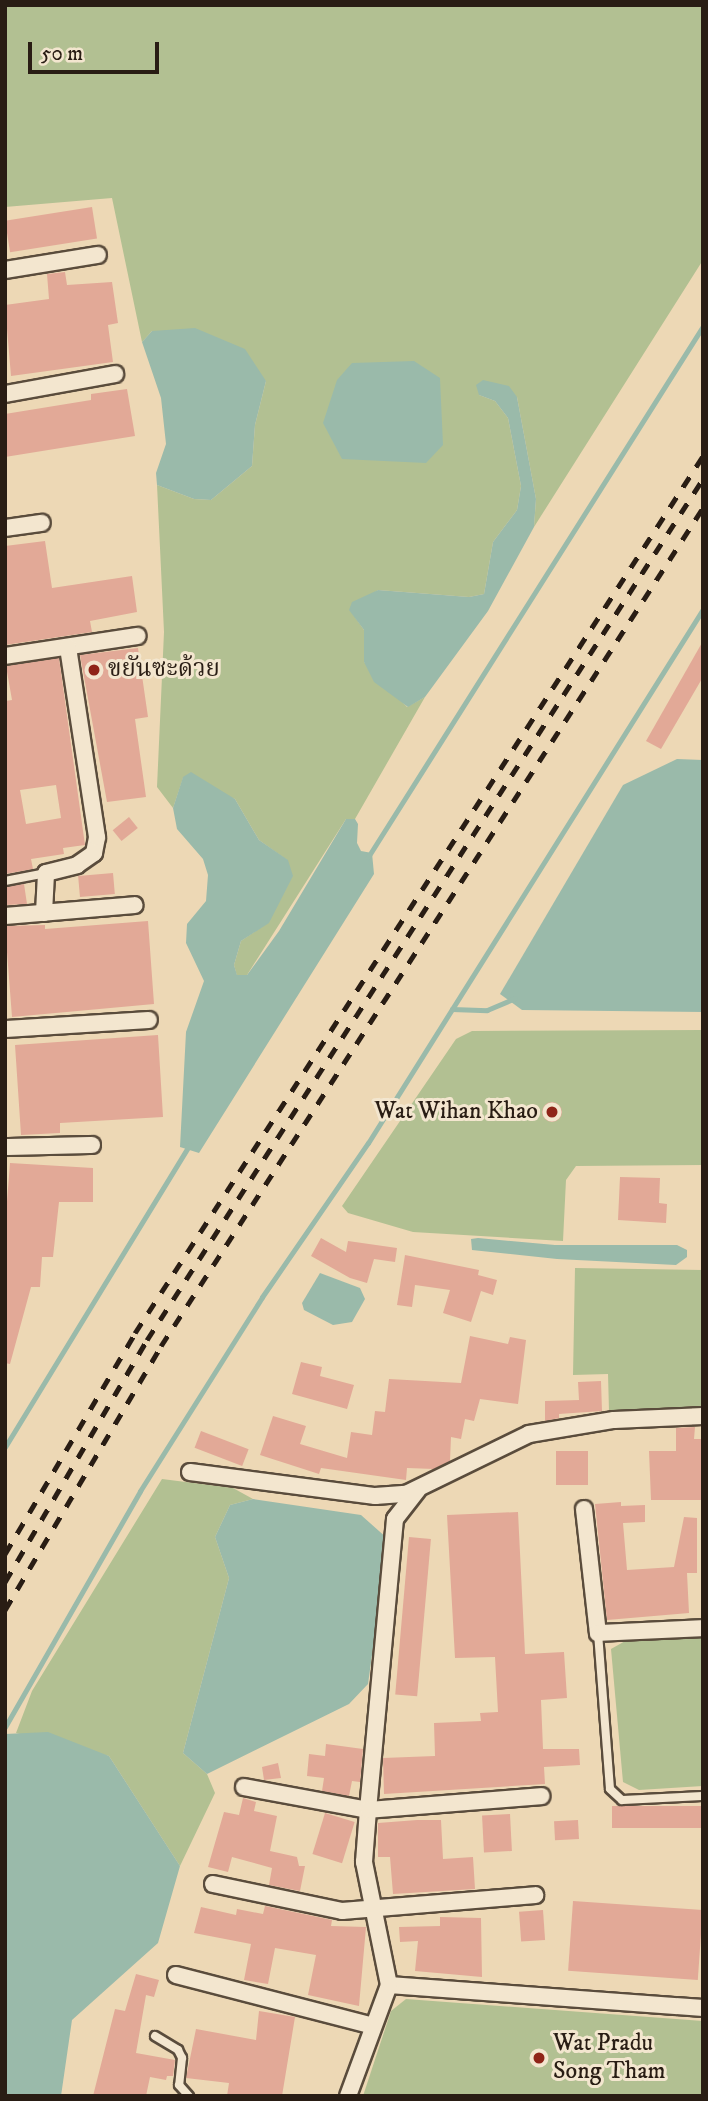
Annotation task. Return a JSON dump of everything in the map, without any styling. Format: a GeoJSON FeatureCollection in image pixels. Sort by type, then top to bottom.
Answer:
{"type":"FeatureCollection","features":[{"type":"Feature","properties":{"kind":"street"},"geometry":{"type":"LineString","coordinates":[[5,270],[98,255]]}},
{"type":"Feature","properties":{"kind":"street"},"geometry":{"type":"LineString","coordinates":[[5,394],[115,374]]}},
{"type":"Feature","properties":{"kind":"street"},"geometry":{"type":"LineString","coordinates":[[5,528],[42,523]]}},
{"type":"Feature","properties":{"kind":"street"},"geometry":{"type":"LineString","coordinates":[[5,656],[138,636]]}},
{"type":"Feature","properties":{"kind":"street"},"geometry":{"type":"LineString","coordinates":[[44,913],[46,873],[77,865],[94,853],[97,837],[68,647]]}},
{"type":"Feature","properties":{"kind":"street"},"geometry":{"type":"LineString","coordinates":[[5,916],[135,905]]}},
{"type":"Feature","properties":{"kind":"street"},"geometry":{"type":"LineString","coordinates":[[5,1029],[149,1020]]}},
{"type":"Feature","properties":{"kind":"street"},"geometry":{"type":"LineString","coordinates":[[5,1147],[92,1145]]}},
{"type":"Feature","properties":{"kind":"street"},"geometry":{"type":"LineString","coordinates":[[190,1472],[375,1496],[418,1490],[529,1433],[614,1420],[703,1416]]}},
{"type":"Feature","properties":{"kind":"street"},"geometry":{"type":"LineString","coordinates":[[348,2096],[389,1985],[364,1862],[395,1519],[418,1490]]}},
{"type":"Feature","properties":{"kind":"street"},"geometry":{"type":"LineString","coordinates":[[375,1496],[395,1519]]}},
{"type":"Feature","properties":{"kind":"street"},"geometry":{"type":"LineString","coordinates":[[584,1509],[598,1633],[703,1628]]}},
{"type":"Feature","properties":{"kind":"street"},"geometry":{"type":"LineString","coordinates":[[244,1787],[368,1810],[541,1796]]}},
{"type":"Feature","properties":{"kind":"street"},"geometry":{"type":"LineString","coordinates":[[213,1884],[342,1911],[372,1910],[388,1905],[535,1895]]}},
{"type":"Feature","properties":{"kind":"street"},"geometry":{"type":"LineString","coordinates":[[176,1975],[373,2026]]}},
{"type":"Feature","properties":{"kind":"street"},"geometry":{"type":"LineString","coordinates":[[389,1985],[703,2008]]}},
{"type":"Feature","properties":{"kind":"lane"},"geometry":{"type":"LineString","coordinates":[[5,881],[46,873]]}},
{"type":"Feature","properties":{"kind":"lane"},"geometry":{"type":"LineString","coordinates":[[598,1633],[610,1789],[622,1800],[703,1796]]}},
{"type":"Feature","properties":{"kind":"lane"},"geometry":{"type":"LineString","coordinates":[[155,2036],[178,2050],[182,2058],[179,2085],[189,2096]]}},
{"type":"Feature","properties":{"kind":"green space"},"geometry":{"type":"Polygon","coordinates":[[[5,5],[703,5],[703,260],[534,527],[536,499],[517,397],[479,395],[495,401],[508,418],[521,486],[517,510],[493,542],[484,594],[469,597],[378,590],[350,610],[364,630],[364,662],[407,707],[425,697],[355,819],[346,819],[247,975],[237,976],[234,965],[241,941],[269,922],[287,860],[259,840],[235,799],[183,778],[173,808],[157,787],[164,632],[157,485],[194,499],[211,500],[252,466],[255,425],[266,381],[152,331],[142,342],[112,198],[5,207],[5,5]]]}},
{"type":"Feature","properties":{"kind":"green space"},"geometry":{"type":"Polygon","coordinates":[[[703,1030],[703,1165],[576,1166],[566,1180],[563,1241],[413,1232],[348,1213],[342,1206],[456,1039],[472,1031],[703,1030]]]}},
{"type":"Feature","properties":{"kind":"green space"},"geometry":{"type":"Polygon","coordinates":[[[575,1268],[703,1270],[703,1406],[609,1411],[608,1374],[573,1375],[575,1268]]]}},
{"type":"Feature","properties":{"kind":"green space"},"geometry":{"type":"Polygon","coordinates":[[[162,1479],[233,1488],[253,1499],[230,1505],[215,1537],[229,1578],[183,1753],[207,1774],[215,1793],[180,1866],[109,1756],[16,1733],[32,1691],[162,1479]]]}},
{"type":"Feature","properties":{"kind":"green space"},"geometry":{"type":"Polygon","coordinates":[[[703,1637],[703,1786],[639,1790],[623,1782],[611,1649],[627,1640],[703,1637]]]}},
{"type":"Feature","properties":{"kind":"green space","name":"Wat Pradu Song Tham"},"geometry":{"type":"Polygon","coordinates":[[[406,1999],[703,2021],[703,2096],[363,2096],[391,2011],[406,1999]]]}},
{"type":"Feature","properties":{"kind":"shaded area"},"geometry":{"type":"Polygon","coordinates":[[[195,328],[245,349],[266,381],[255,425],[252,466],[211,500],[194,499],[157,485],[156,473],[166,444],[161,398],[142,342],[152,331],[195,328]]]}},
{"type":"Feature","properties":{"kind":"shaded area"},"geometry":{"type":"Polygon","coordinates":[[[414,361],[440,378],[443,445],[426,463],[342,459],[323,423],[337,380],[352,363],[414,361]]]}},
{"type":"Feature","properties":{"kind":"shaded area"},"geometry":{"type":"Polygon","coordinates":[[[483,380],[509,386],[517,397],[536,499],[534,527],[488,611],[425,697],[408,707],[374,682],[364,662],[364,630],[349,610],[352,602],[378,590],[469,597],[484,594],[493,542],[517,510],[521,486],[508,418],[495,401],[479,395],[476,385],[483,380]]]}},
{"type":"Feature","properties":{"kind":"shaded area"},"geometry":{"type":"Polygon","coordinates":[[[677,759],[703,760],[703,1012],[522,1010],[500,994],[623,785],[677,759]]]}},
{"type":"Feature","properties":{"kind":"shaded area"},"geometry":{"type":"Polygon","coordinates":[[[191,772],[235,799],[259,840],[288,860],[293,876],[269,923],[241,941],[234,965],[237,975],[247,975],[279,931],[346,819],[355,819],[358,824],[357,843],[361,851],[372,853],[374,874],[199,1153],[180,1147],[186,1032],[204,981],[186,943],[187,924],[206,901],[208,875],[203,859],[177,829],[173,808],[183,777],[191,772]]]}},
{"type":"Feature","properties":{"kind":"shaded area"},"geometry":{"type":"Polygon","coordinates":[[[471,1239],[555,1245],[677,1245],[687,1250],[687,1257],[676,1265],[557,1259],[472,1250],[471,1239]]]}},
{"type":"Feature","properties":{"kind":"shaded area"},"geometry":{"type":"Polygon","coordinates":[[[320,1273],[360,1288],[365,1299],[352,1322],[333,1325],[304,1310],[302,1303],[320,1273]]]}},
{"type":"Feature","properties":{"kind":"shaded area"},"geometry":{"type":"Polygon","coordinates":[[[253,1499],[361,1515],[388,1539],[368,1684],[349,1704],[207,1774],[183,1753],[229,1578],[215,1537],[230,1505],[253,1499]]]}},
{"type":"Feature","properties":{"kind":"shaded area"},"geometry":{"type":"Polygon","coordinates":[[[48,1732],[109,1756],[180,1866],[158,1943],[72,2020],[61,2096],[5,2096],[5,1734],[48,1732]]]}},
{"type":"Feature","properties":{"kind":"building"},"geometry":{"type":"Polygon","coordinates":[[[92,207],[97,239],[10,252],[5,221],[92,207]]]}},
{"type":"Feature","properties":{"kind":"building"},"geometry":{"type":"Polygon","coordinates":[[[65,272],[67,285],[112,282],[118,323],[108,325],[113,362],[11,376],[5,305],[49,299],[47,274],[65,272]]]}},
{"type":"Feature","properties":{"kind":"building"},"geometry":{"type":"Polygon","coordinates":[[[127,389],[135,436],[5,457],[5,414],[91,400],[91,394],[127,389]]]}},
{"type":"Feature","properties":{"kind":"building"},"geometry":{"type":"Polygon","coordinates":[[[45,541],[52,588],[132,576],[137,612],[90,621],[92,632],[5,645],[5,546],[45,541]]]}},
{"type":"Feature","properties":{"kind":"building"},"geometry":{"type":"Polygon","coordinates":[[[703,641],[703,677],[661,749],[646,741],[703,641]]]}},
{"type":"Feature","properties":{"kind":"building"},"geometry":{"type":"Polygon","coordinates":[[[138,648],[148,717],[135,719],[146,797],[107,802],[80,655],[138,648]]]}},
{"type":"Feature","properties":{"kind":"building"},"geometry":{"type":"Polygon","coordinates":[[[59,658],[85,845],[63,848],[64,854],[31,859],[33,869],[5,874],[5,701],[12,700],[6,666],[59,658]],[[56,785],[20,790],[26,824],[61,818],[56,785]]]}},
{"type":"Feature","properties":{"kind":"building"},"geometry":{"type":"Polygon","coordinates":[[[129,817],[138,828],[121,841],[113,830],[129,817]]]}},
{"type":"Feature","properties":{"kind":"building"},"geometry":{"type":"Polygon","coordinates":[[[113,873],[115,894],[80,897],[78,876],[113,873]]]}},
{"type":"Feature","properties":{"kind":"building"},"geometry":{"type":"Polygon","coordinates":[[[24,884],[27,904],[5,905],[5,887],[24,884]]]}},
{"type":"Feature","properties":{"kind":"building"},"geometry":{"type":"Polygon","coordinates":[[[148,921],[154,1004],[12,1017],[5,926],[45,925],[45,929],[148,921]]]}},
{"type":"Feature","properties":{"kind":"building"},"geometry":{"type":"Polygon","coordinates":[[[158,1035],[163,1117],[60,1123],[60,1133],[21,1135],[15,1045],[158,1035]]]}},
{"type":"Feature","properties":{"kind":"building"},"geometry":{"type":"Polygon","coordinates":[[[548,1102],[556,1102],[562,1112],[556,1122],[548,1122],[542,1116],[542,1108],[548,1102]]]}},
{"type":"Feature","properties":{"kind":"building"},"geometry":{"type":"Polygon","coordinates":[[[10,1163],[93,1168],[93,1202],[59,1202],[53,1257],[42,1257],[40,1287],[31,1287],[10,1364],[5,1363],[5,1227],[10,1163]]]}},
{"type":"Feature","properties":{"kind":"building"},"geometry":{"type":"Polygon","coordinates":[[[620,1177],[660,1178],[659,1203],[667,1204],[666,1223],[618,1220],[620,1177]]]}},
{"type":"Feature","properties":{"kind":"building"},"geometry":{"type":"Polygon","coordinates":[[[321,1238],[346,1252],[348,1241],[397,1248],[395,1262],[374,1259],[367,1283],[350,1278],[311,1256],[321,1238]]]}},
{"type":"Feature","properties":{"kind":"building"},"geometry":{"type":"Polygon","coordinates":[[[405,1255],[479,1270],[478,1275],[497,1280],[493,1295],[481,1291],[471,1322],[443,1313],[450,1290],[415,1285],[412,1307],[397,1305],[405,1255]]]}},
{"type":"Feature","properties":{"kind":"building"},"geometry":{"type":"Polygon","coordinates":[[[470,1336],[508,1344],[510,1337],[526,1340],[518,1404],[480,1399],[474,1421],[465,1419],[461,1439],[451,1437],[450,1461],[434,1469],[407,1468],[406,1480],[321,1468],[319,1474],[260,1455],[273,1416],[306,1426],[300,1444],[347,1458],[351,1432],[372,1435],[375,1411],[385,1412],[389,1379],[461,1383],[470,1336]]]}},
{"type":"Feature","properties":{"kind":"building"},"geometry":{"type":"Polygon","coordinates":[[[301,1362],[322,1367],[320,1376],[354,1385],[347,1409],[292,1394],[301,1362]]]}},
{"type":"Feature","properties":{"kind":"building"},"geometry":{"type":"Polygon","coordinates":[[[601,1381],[602,1411],[559,1414],[559,1418],[545,1421],[545,1401],[579,1400],[578,1382],[601,1381]]]}},
{"type":"Feature","properties":{"kind":"building"},"geometry":{"type":"Polygon","coordinates":[[[695,1427],[694,1439],[703,1439],[703,1500],[651,1500],[649,1451],[676,1451],[676,1428],[695,1427]]]}},
{"type":"Feature","properties":{"kind":"building"},"geometry":{"type":"Polygon","coordinates":[[[201,1431],[249,1449],[242,1466],[195,1448],[201,1431]]]}},
{"type":"Feature","properties":{"kind":"building"},"geometry":{"type":"Polygon","coordinates":[[[556,1451],[588,1451],[588,1485],[556,1485],[556,1451]]]}},
{"type":"Feature","properties":{"kind":"building"},"geometry":{"type":"Polygon","coordinates":[[[621,1502],[621,1506],[645,1505],[645,1522],[623,1523],[627,1570],[674,1567],[684,1517],[697,1518],[697,1573],[687,1573],[689,1613],[607,1620],[595,1504],[621,1502]]]}},
{"type":"Feature","properties":{"kind":"building"},"geometry":{"type":"Polygon","coordinates":[[[518,1512],[525,1654],[564,1652],[567,1698],[541,1700],[543,1749],[579,1749],[580,1765],[544,1767],[545,1784],[384,1794],[383,1758],[435,1756],[434,1723],[481,1721],[480,1713],[498,1712],[495,1657],[455,1658],[447,1515],[518,1512]]]}},
{"type":"Feature","properties":{"kind":"building"},"geometry":{"type":"Polygon","coordinates":[[[409,1537],[431,1539],[417,1696],[395,1694],[409,1537]]]}},
{"type":"Feature","properties":{"kind":"building"},"geometry":{"type":"Polygon","coordinates":[[[326,1744],[363,1749],[360,1782],[352,1781],[349,1796],[322,1791],[324,1778],[307,1776],[309,1754],[325,1756],[326,1744]]]}},
{"type":"Feature","properties":{"kind":"building"},"geometry":{"type":"Polygon","coordinates":[[[278,1763],[281,1778],[264,1780],[262,1767],[278,1763]]]}},
{"type":"Feature","properties":{"kind":"building"},"geometry":{"type":"Polygon","coordinates":[[[243,1798],[256,1802],[254,1811],[277,1816],[270,1851],[297,1857],[299,1866],[305,1866],[300,1891],[269,1885],[272,1868],[232,1857],[228,1872],[208,1867],[224,1812],[239,1815],[243,1798]]]}},
{"type":"Feature","properties":{"kind":"building"},"geometry":{"type":"Polygon","coordinates":[[[612,1806],[703,1806],[703,1828],[612,1828],[612,1806]]]}},
{"type":"Feature","properties":{"kind":"building"},"geometry":{"type":"Polygon","coordinates":[[[325,1813],[355,1822],[342,1863],[312,1854],[325,1813]]]}},
{"type":"Feature","properties":{"kind":"building"},"geometry":{"type":"Polygon","coordinates":[[[510,1814],[512,1851],[484,1852],[482,1815],[510,1814]]]}},
{"type":"Feature","properties":{"kind":"building"},"geometry":{"type":"Polygon","coordinates":[[[441,1820],[443,1859],[473,1857],[475,1889],[393,1894],[390,1857],[378,1857],[378,1823],[441,1820]]]}},
{"type":"Feature","properties":{"kind":"building"},"geometry":{"type":"Polygon","coordinates":[[[578,1820],[579,1839],[555,1840],[554,1821],[578,1820]]]}},
{"type":"Feature","properties":{"kind":"building"},"geometry":{"type":"Polygon","coordinates":[[[573,1901],[703,1910],[698,1980],[568,1971],[573,1901]]]}},
{"type":"Feature","properties":{"kind":"building"},"geometry":{"type":"Polygon","coordinates":[[[265,1906],[332,1920],[331,1926],[366,1927],[359,2006],[308,1995],[316,1955],[275,1948],[268,1984],[244,1980],[251,1944],[194,1933],[201,1907],[236,1915],[237,1909],[263,1914],[265,1906]]]}},
{"type":"Feature","properties":{"kind":"building"},"geometry":{"type":"Polygon","coordinates":[[[543,1910],[545,1940],[521,1942],[519,1912],[543,1910]]]}},
{"type":"Feature","properties":{"kind":"building"},"geometry":{"type":"Polygon","coordinates":[[[440,1917],[481,1918],[482,1977],[415,1971],[418,1941],[400,1942],[399,1927],[440,1926],[440,1917]]]}},
{"type":"Feature","properties":{"kind":"building"},"geometry":{"type":"Polygon","coordinates":[[[136,1974],[159,1980],[154,1997],[146,1995],[136,2053],[175,2060],[173,2076],[167,2076],[166,2080],[150,2077],[146,2096],[93,2096],[115,2009],[125,2011],[136,1974]]]}},
{"type":"Feature","properties":{"kind":"building"},"geometry":{"type":"Polygon","coordinates":[[[259,2011],[295,2017],[282,2096],[227,2096],[229,2083],[186,2078],[196,2029],[256,2040],[259,2011]]]}},
{"type":"Feature","properties":{"kind":"waterway"},"geometry":{"type":"LineString","coordinates":[[368,857],[703,326]]}},
{"type":"Feature","properties":{"kind":"waterway"},"geometry":{"type":"LineString","coordinates":[[5,1727],[140,1491],[262,1297],[368,1143],[703,609]]}},
{"type":"Feature","properties":{"kind":"waterway"},"geometry":{"type":"LineString","coordinates":[[452,1009],[487,1010],[515,998]]}},
{"type":"Feature","properties":{"kind":"waterway"},"geometry":{"type":"LineString","coordinates":[[5,1447],[189,1145]]}},
{"type":"Feature","properties":{"kind":"railway"},"geometry":{"type":"LineString","coordinates":[[5,1554],[135,1333],[703,456]]}},
{"type":"Feature","properties":{"kind":"railway"},"geometry":{"type":"LineString","coordinates":[[5,1582],[147,1340],[703,479]]}},
{"type":"Feature","properties":{"kind":"railway"},"geometry":{"type":"LineString","coordinates":[[5,1610],[161,1346],[703,508]]}},
{"type":"Feature","properties":{"kind":"place","name":"ขยันซะด้วย"},"geometry":{"type":"Point","coordinates":[94,670]}},
{"type":"Feature","properties":{"kind":"place","name":"Wat Wihan Khao"},"geometry":{"type":"Point","coordinates":[552,1112]}},
{"type":"Feature","properties":{"kind":"place","name":"Wat Pradu Song Tham"},"geometry":{"type":"Point","coordinates":[539,2058]}}]}
